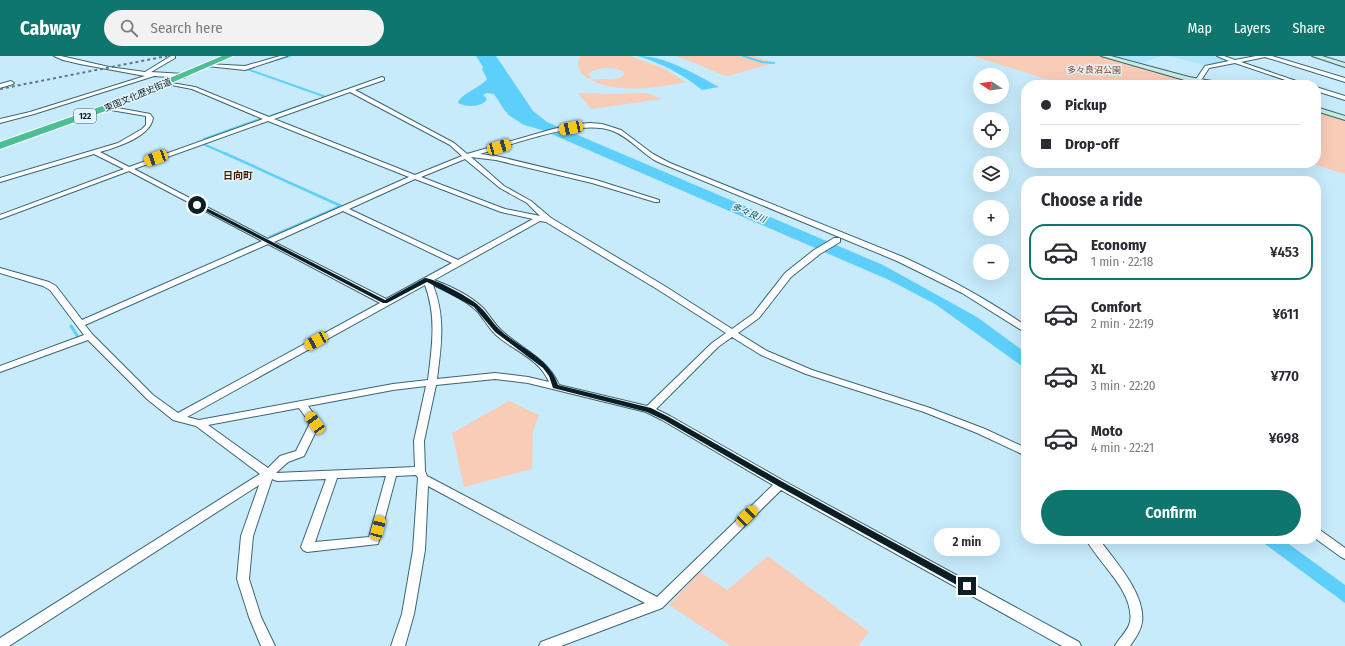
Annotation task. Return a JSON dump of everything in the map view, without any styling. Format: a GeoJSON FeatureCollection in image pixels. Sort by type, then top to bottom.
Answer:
{"type":"FeatureCollection","features":[{"type":"Feature","properties":{"kind":"highway","name":"東国文化歴史街道"},"geometry":{"type":"LineString","coordinates":[[0,146],[107,108],[229,56]]}},
{"type":"Feature","properties":{"kind":"street"},"geometry":{"type":"LineString","coordinates":[[56,56],[106,68],[145,74],[184,76]]}},
{"type":"Feature","properties":{"kind":"street"},"geometry":{"type":"LineString","coordinates":[[207,65],[245,68],[285,56]]}},
{"type":"Feature","properties":{"kind":"street"},"geometry":{"type":"LineString","coordinates":[[1104,56],[1194,80]]}},
{"type":"Feature","properties":{"kind":"street"},"geometry":{"type":"LineString","coordinates":[[1219,56],[1290,80]]}},
{"type":"Feature","properties":{"kind":"street"},"geometry":{"type":"LineString","coordinates":[[1199,80],[1208,67],[1263,56]]}},
{"type":"Feature","properties":{"kind":"street"},"geometry":{"type":"LineString","coordinates":[[1267,56],[1345,80]]}},
{"type":"Feature","properties":{"kind":"street"},"geometry":{"type":"LineString","coordinates":[[1315,56],[1345,65]]}},
{"type":"Feature","properties":{"kind":"street"},"geometry":{"type":"LineString","coordinates":[[145,74],[173,57]]}},
{"type":"Feature","properties":{"kind":"street"},"geometry":{"type":"LineString","coordinates":[[0,121],[39,111],[152,74]]}},
{"type":"Feature","properties":{"kind":"street"},"geometry":{"type":"LineString","coordinates":[[0,218],[128,169],[382,79]]}},
{"type":"Feature","properties":{"kind":"street"},"geometry":{"type":"LineString","coordinates":[[0,86],[11,83]]}},
{"type":"Feature","properties":{"kind":"street"},"geometry":{"type":"LineString","coordinates":[[168,83],[188,86],[509,214],[548,220]]}},
{"type":"Feature","properties":{"kind":"street"},"geometry":{"type":"LineString","coordinates":[[351,90],[452,144],[468,155],[502,187],[529,202],[548,220],[660,287],[764,353],[786,364],[927,410],[981,431],[1021,450]]}},
{"type":"Feature","properties":{"kind":"street"},"geometry":{"type":"LineString","coordinates":[[1321,91],[1345,98]]}},
{"type":"Feature","properties":{"kind":"street"},"geometry":{"type":"LineString","coordinates":[[0,180],[128,141],[149,125],[150,118],[144,114],[107,108]]}},
{"type":"Feature","properties":{"kind":"street"},"geometry":{"type":"LineString","coordinates":[[1321,110],[1344,117]]}},
{"type":"Feature","properties":{"kind":"street"},"geometry":{"type":"LineString","coordinates":[[80,324],[413,177],[468,155],[571,128],[594,126],[620,132],[642,147],[649,155],[668,164],[900,259],[965,291],[1021,327]]}},
{"type":"Feature","properties":{"kind":"street"},"geometry":{"type":"LineString","coordinates":[[96,152],[385,302]]}},
{"type":"Feature","properties":{"kind":"street"},"geometry":{"type":"LineString","coordinates":[[468,155],[496,158],[588,179],[657,202]]}},
{"type":"Feature","properties":{"kind":"street"},"geometry":{"type":"LineString","coordinates":[[342,208],[458,263]]}},
{"type":"Feature","properties":{"kind":"street"},"geometry":{"type":"LineString","coordinates":[[177,418],[538,219]]}},
{"type":"Feature","properties":{"kind":"street"},"geometry":{"type":"LineString","coordinates":[[649,410],[715,345],[756,316],[788,275],[817,252],[838,240]]}},
{"type":"Feature","properties":{"kind":"street"},"geometry":{"type":"LineString","coordinates":[[0,270],[46,284],[53,288],[88,336],[150,397],[177,418],[199,423],[393,387],[495,376],[512,377],[555,386],[649,410],[666,418],[780,484],[1074,646]]}},
{"type":"Feature","properties":{"kind":"street"},"geometry":{"type":"LineString","coordinates":[[398,646],[408,614],[419,550],[422,475],[419,441],[432,383],[438,338],[435,301],[427,280]]}},
{"type":"Feature","properties":{"kind":"street"},"geometry":{"type":"LineString","coordinates":[[427,280],[440,285],[476,306],[497,331],[545,367],[552,376],[555,386]]}},
{"type":"Feature","properties":{"kind":"street"},"geometry":{"type":"LineString","coordinates":[[0,369],[88,336]]}},
{"type":"Feature","properties":{"kind":"street"},"geometry":{"type":"LineString","coordinates":[[0,645],[268,474],[284,459],[300,453],[315,423],[301,404]]}},
{"type":"Feature","properties":{"kind":"street"},"geometry":{"type":"LineString","coordinates":[[199,423],[268,474],[277,477],[392,472],[422,475],[658,604]]}},
{"type":"Feature","properties":{"kind":"street"},"geometry":{"type":"LineString","coordinates":[[333,474],[307,547],[374,541],[392,472]]}},
{"type":"Feature","properties":{"kind":"street"},"geometry":{"type":"LineString","coordinates":[[268,474],[247,536],[243,579],[255,617],[268,646]]}},
{"type":"Feature","properties":{"kind":"street"},"geometry":{"type":"LineString","coordinates":[[546,646],[658,604],[780,484]]}},
{"type":"Feature","properties":{"kind":"street"},"geometry":{"type":"LineString","coordinates":[[1321,537],[1345,554]]}},
{"type":"Feature","properties":{"kind":"street"},"geometry":{"type":"LineString","coordinates":[[1096,544],[1129,590],[1137,608],[1136,623],[1122,646]]}},
{"type":"Feature","properties":{"kind":"shaded area"},"geometry":{"type":"Polygon","coordinates":[[[1111,56],[1162,56],[1141,63],[1111,56]]]}},
{"type":"Feature","properties":{"kind":"shaded area"},"geometry":{"type":"Polygon","coordinates":[[[1169,56],[1217,56],[1229,62],[1208,66],[1169,56]]]}},
{"type":"Feature","properties":{"kind":"green space"},"geometry":{"type":"Polygon","coordinates":[[[580,56],[630,56],[663,68],[686,82],[651,88],[614,87],[591,80],[610,80],[623,76],[624,72],[611,68],[602,68],[589,73],[589,76],[592,78],[589,79],[583,75],[579,69],[578,63],[580,56]]]}},
{"type":"Feature","properties":{"kind":"green space"},"geometry":{"type":"Polygon","coordinates":[[[677,56],[754,56],[774,63],[728,76],[677,56]]]}},
{"type":"Feature","properties":{"kind":"green space","name":"多々良沼公園"},"geometry":{"type":"Polygon","coordinates":[[[973,56],[1099,56],[1195,80],[1049,80],[973,56]]]}},
{"type":"Feature","properties":{"kind":"green space"},"geometry":{"type":"Polygon","coordinates":[[[578,93],[646,93],[662,99],[591,109],[578,93]]]}},
{"type":"Feature","properties":{"kind":"green space"},"geometry":{"type":"Polygon","coordinates":[[[1321,112],[1345,120],[1345,174],[1321,166],[1321,112]]]}},
{"type":"Feature","properties":{"kind":"green space"},"geometry":{"type":"Polygon","coordinates":[[[509,401],[539,415],[533,431],[532,469],[464,487],[452,433],[509,401]]]}},
{"type":"Feature","properties":{"kind":"green space"},"geometry":{"type":"Polygon","coordinates":[[[768,556],[869,632],[858,646],[731,646],[669,605],[700,572],[727,590],[768,556]]]}},
{"type":"Feature","properties":{"kind":"water","name":"多々良川"},"geometry":{"type":"Polygon","coordinates":[[[476,56],[496,56],[533,111],[547,122],[883,265],[977,317],[1021,349],[1021,365],[935,304],[889,280],[542,130],[524,125],[507,114],[508,113],[505,111],[494,94],[487,93],[483,95],[487,99],[485,102],[474,106],[458,103],[462,97],[487,79],[482,70],[483,67],[476,56]]]}},
{"type":"Feature","properties":{"kind":"water"},"geometry":{"type":"Polygon","coordinates":[[[638,56],[670,62],[719,87],[702,90],[672,70],[656,62],[638,56]]]}},
{"type":"Feature","properties":{"kind":"water"},"geometry":{"type":"Polygon","coordinates":[[[1265,544],[1289,544],[1345,585],[1345,603],[1265,544]]]}},
{"type":"Feature","properties":{"kind":"waterway"},"geometry":{"type":"LineString","coordinates":[[264,63],[290,56]]}},
{"type":"Feature","properties":{"kind":"waterway"},"geometry":{"type":"LineString","coordinates":[[743,56],[762,62],[774,63]]}},
{"type":"Feature","properties":{"kind":"waterway"},"geometry":{"type":"LineString","coordinates":[[249,68],[247,69],[326,97],[323,98]]}},
{"type":"Feature","properties":{"kind":"waterway"},"geometry":{"type":"LineString","coordinates":[[271,116],[316,100]]}},
{"type":"Feature","properties":{"kind":"waterway"},"geometry":{"type":"LineString","coordinates":[[204,139],[260,119]]}},
{"type":"Feature","properties":{"kind":"waterway"},"geometry":{"type":"LineString","coordinates":[[203,144],[226,154]]}},
{"type":"Feature","properties":{"kind":"waterway"},"geometry":{"type":"LineString","coordinates":[[224,153],[341,206],[270,237]]}},
{"type":"Feature","properties":{"kind":"waterway"},"geometry":{"type":"LineString","coordinates":[[236,252],[258,243]]}},
{"type":"Feature","properties":{"kind":"waterway"},"geometry":{"type":"LineString","coordinates":[[71,326],[78,337]]}},
{"type":"Feature","properties":{"kind":"railway"},"geometry":{"type":"LineString","coordinates":[[0,89],[167,56]]}},
{"type":"Feature","properties":{"kind":"district","name":"日向町"},"geometry":{"type":"Point","coordinates":[238,176]}},
{"type":"Feature","properties":{"kind":"route"},"geometry":{"type":"LineString","coordinates":[[197,205],[385,302],[427,280],[440,285],[476,306],[497,331],[545,367],[552,376],[555,386],[649,410],[666,418],[780,484],[967,586]]}}]}
